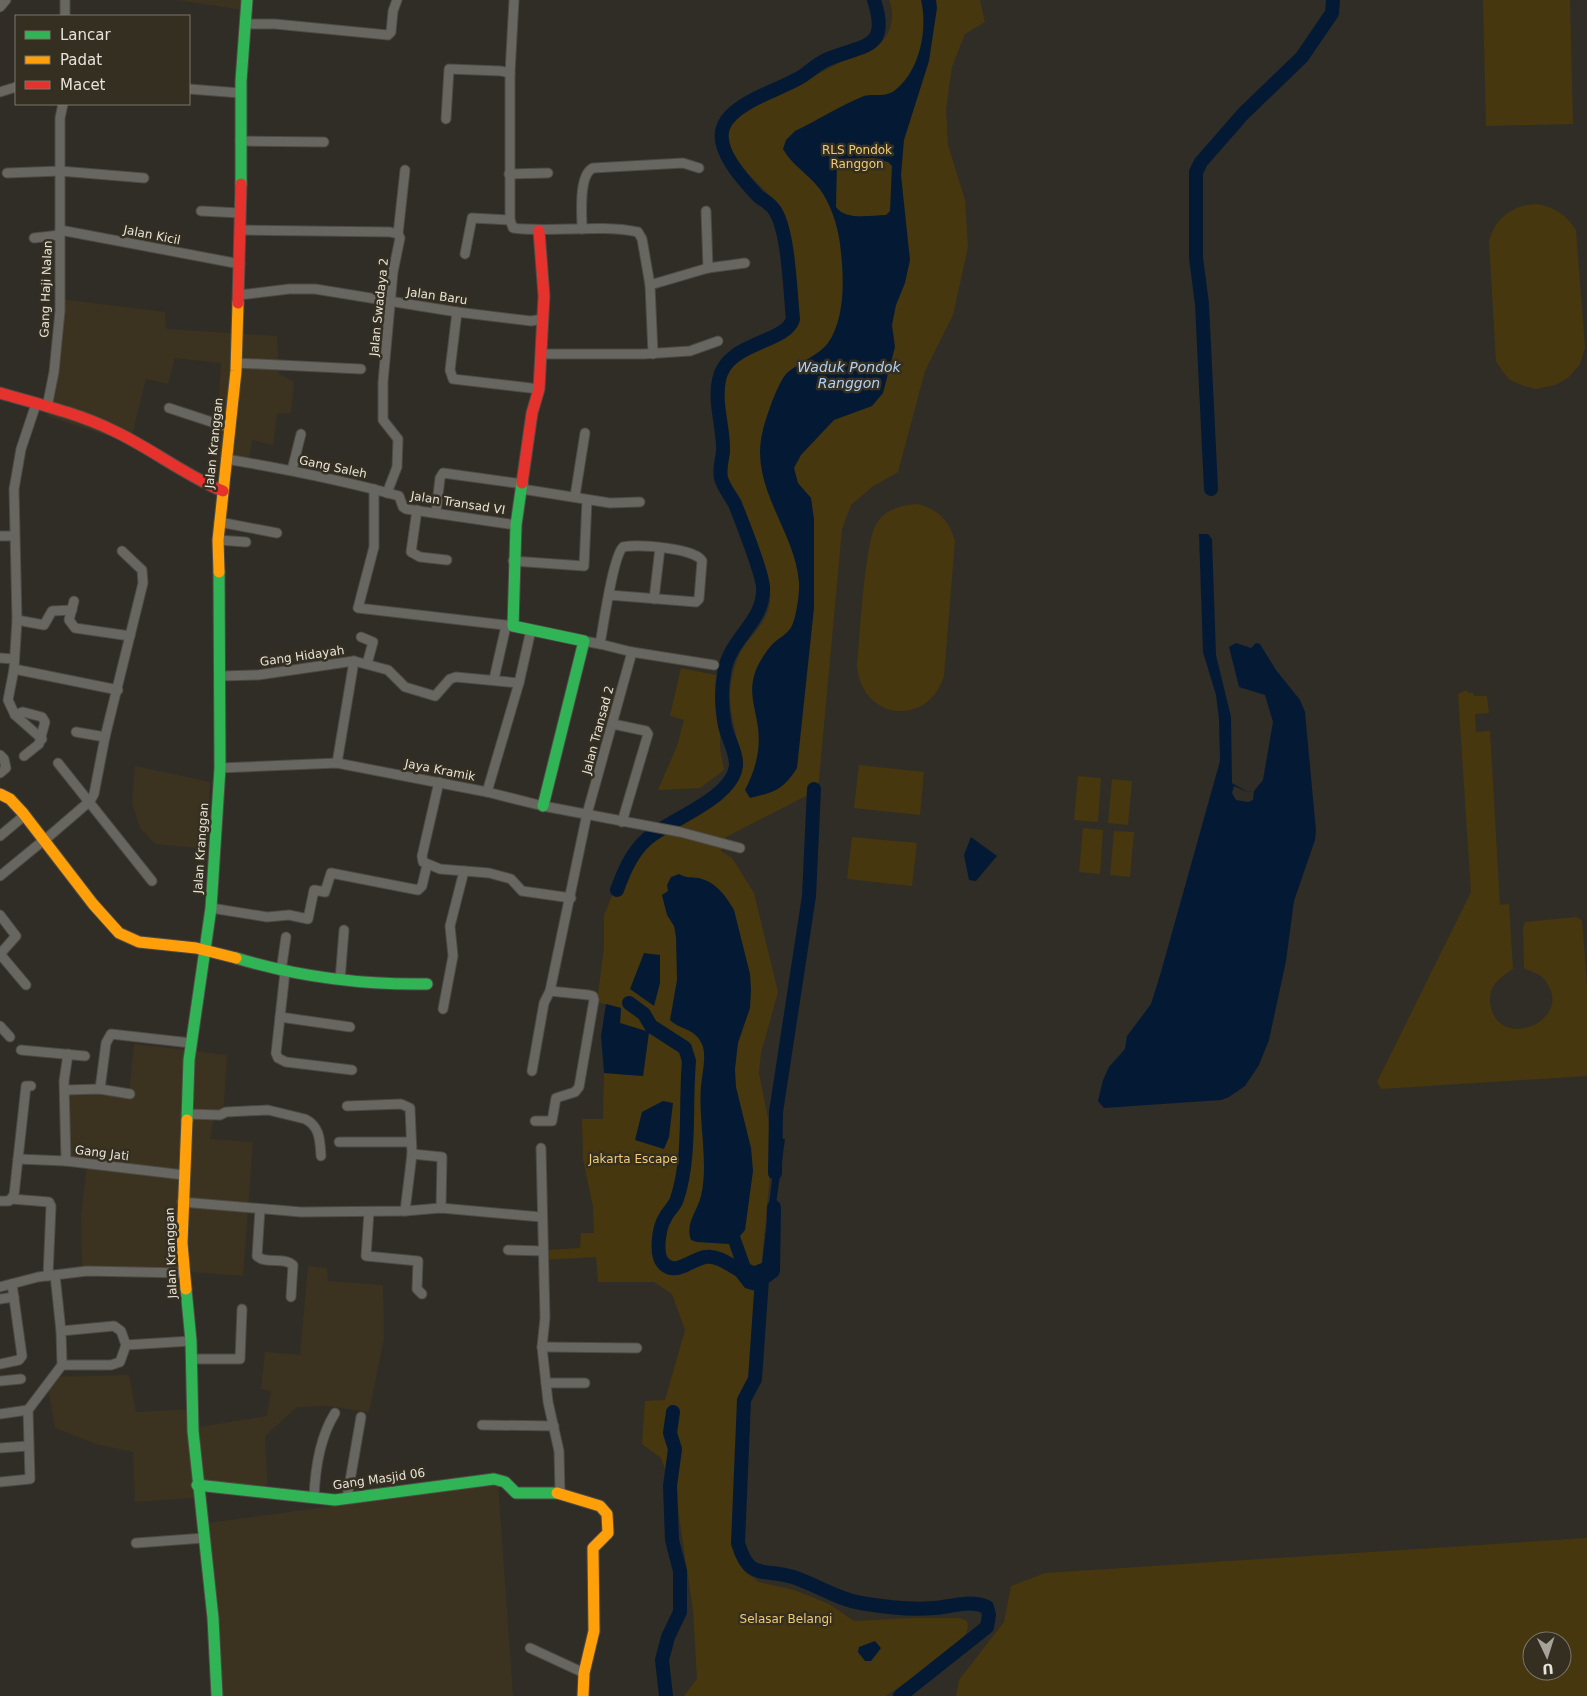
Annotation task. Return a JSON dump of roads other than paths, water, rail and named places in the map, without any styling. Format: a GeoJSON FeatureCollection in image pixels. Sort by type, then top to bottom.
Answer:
{"type":"FeatureCollection","features":[{"type":"Feature","properties":{"kind":"street"},"geometry":{"type":"LineString","coordinates":[[0,7],[6,0]]}},
{"type":"Feature","properties":{"kind":"street"},"geometry":{"type":"LineString","coordinates":[[65,0],[65,15]]}},
{"type":"Feature","properties":{"kind":"street","name":"Jalan Kranggan"},"geometry":{"type":"LineString","coordinates":[[217,1696],[213,1618],[192,1421],[192,1359],[183,1273],[182,1202],[191,1043],[211,908],[220,768],[221,676],[218,540],[236,363],[241,230],[240,93],[247,0]]}},
{"type":"Feature","properties":{"kind":"street"},"geometry":{"type":"LineString","coordinates":[[246,24],[274,24],[388,35],[391,32],[397,0]]}},
{"type":"Feature","properties":{"kind":"street"},"geometry":{"type":"LineString","coordinates":[[514,0],[510,73],[509,174],[510,220],[513,228],[539,232],[582,229],[640,234],[650,285],[652,354]]}},
{"type":"Feature","properties":{"kind":"street"},"geometry":{"type":"LineString","coordinates":[[446,119],[449,69],[510,73]]}},
{"type":"Feature","properties":{"kind":"street"},"geometry":{"type":"LineString","coordinates":[[0,92],[15,87]]}},
{"type":"Feature","properties":{"kind":"street"},"geometry":{"type":"LineString","coordinates":[[190,89],[240,93]]}},
{"type":"Feature","properties":{"kind":"street","name":"Gang Haji Nalan"},"geometry":{"type":"LineString","coordinates":[[15,715],[8,700],[14,669],[17,620],[14,488],[21,449],[42,406],[54,372],[60,311],[60,118],[63,105]]}},
{"type":"Feature","properties":{"kind":"street"},"geometry":{"type":"LineString","coordinates":[[240,141],[324,142]]}},
{"type":"Feature","properties":{"kind":"street"},"geometry":{"type":"LineString","coordinates":[[582,229],[582,203],[585,176],[588,170],[683,163],[698,168]]}},
{"type":"Feature","properties":{"kind":"street","name":"Jalan Swadaya 2"},"geometry":{"type":"LineString","coordinates":[[388,493],[397,467],[398,439],[383,420],[383,382],[393,272],[400,238],[398,234],[405,170]]}},
{"type":"Feature","properties":{"kind":"street"},"geometry":{"type":"LineString","coordinates":[[7,173],[60,171],[144,178]]}},
{"type":"Feature","properties":{"kind":"street"},"geometry":{"type":"LineString","coordinates":[[509,174],[548,173]]}},
{"type":"Feature","properties":{"kind":"street"},"geometry":{"type":"LineString","coordinates":[[201,211],[240,213]]}},
{"type":"Feature","properties":{"kind":"street"},"geometry":{"type":"LineString","coordinates":[[706,211],[708,268]]}},
{"type":"Feature","properties":{"kind":"street"},"geometry":{"type":"LineString","coordinates":[[465,254],[472,218],[510,220]]}},
{"type":"Feature","properties":{"kind":"street"},"geometry":{"type":"LineString","coordinates":[[241,230],[390,232],[398,234]]}},
{"type":"Feature","properties":{"kind":"street"},"geometry":{"type":"LineString","coordinates":[[494,679],[509,626],[516,525],[523,487],[532,413],[539,389],[544,296],[539,232]]}},
{"type":"Feature","properties":{"kind":"street","name":"Jalan Kicil"},"geometry":{"type":"LineString","coordinates":[[34,238],[60,233],[240,264]]}},
{"type":"Feature","properties":{"kind":"street"},"geometry":{"type":"LineString","coordinates":[[650,285],[708,268],[745,263]]}},
{"type":"Feature","properties":{"kind":"street","name":"Jalan Baru"},"geometry":{"type":"LineString","coordinates":[[239,296],[289,289],[315,289],[457,312],[531,321],[543,319]]}},
{"type":"Feature","properties":{"kind":"street"},"geometry":{"type":"LineString","coordinates":[[457,312],[450,370],[454,380],[539,389]]}},
{"type":"Feature","properties":{"kind":"street"},"geometry":{"type":"LineString","coordinates":[[541,354],[652,354],[690,351],[718,341]]}},
{"type":"Feature","properties":{"kind":"street"},"geometry":{"type":"LineString","coordinates":[[236,363],[361,369]]}},
{"type":"Feature","properties":{"kind":"street"},"geometry":{"type":"LineString","coordinates":[[0,393],[103,426],[126,437],[199,482],[223,491]]}},
{"type":"Feature","properties":{"kind":"street"},"geometry":{"type":"LineString","coordinates":[[169,408],[230,428]]}},
{"type":"Feature","properties":{"kind":"street"},"geometry":{"type":"LineString","coordinates":[[575,496],[585,433]]}},
{"type":"Feature","properties":{"kind":"street"},"geometry":{"type":"LineString","coordinates":[[292,470],[301,434]]}},
{"type":"Feature","properties":{"kind":"street","name":"Gang Saleh"},"geometry":{"type":"LineString","coordinates":[[226,460],[292,470],[374,489],[374,547],[358,608],[509,626]]}},
{"type":"Feature","properties":{"kind":"street"},"geometry":{"type":"LineString","coordinates":[[436,512],[440,478],[443,474],[575,496],[588,500],[610,503],[640,502]]}},
{"type":"Feature","properties":{"kind":"street","name":"Jalan Transad VI"},"geometry":{"type":"LineString","coordinates":[[374,489],[399,496],[403,507],[516,525]]}},
{"type":"Feature","properties":{"kind":"street"},"geometry":{"type":"LineString","coordinates":[[514,561],[584,566],[588,500]]}},
{"type":"Feature","properties":{"kind":"street"},"geometry":{"type":"LineString","coordinates":[[417,510],[411,552],[420,557],[446,560]]}},
{"type":"Feature","properties":{"kind":"street"},"geometry":{"type":"LineString","coordinates":[[219,522],[277,533]]}},
{"type":"Feature","properties":{"kind":"street"},"geometry":{"type":"LineString","coordinates":[[0,536],[14,536]]}},
{"type":"Feature","properties":{"kind":"street"},"geometry":{"type":"LineString","coordinates":[[218,540],[246,542]]}},
{"type":"Feature","properties":{"kind":"street"},"geometry":{"type":"LineString","coordinates":[[600,644],[609,594],[620,550],[626,547],[660,548],[694,553],[702,561],[699,599],[696,602],[609,594]]}},
{"type":"Feature","properties":{"kind":"street"},"geometry":{"type":"LineString","coordinates":[[654,599],[660,548]]}},
{"type":"Feature","properties":{"kind":"street"},"geometry":{"type":"LineString","coordinates":[[0,876],[90,801],[95,790],[105,736],[118,690],[143,583],[142,570],[122,551]]}},
{"type":"Feature","properties":{"kind":"street"},"geometry":{"type":"LineString","coordinates":[[17,620],[44,625],[52,610],[73,606],[69,620],[75,628],[130,636]]}},
{"type":"Feature","properties":{"kind":"street"},"geometry":{"type":"LineString","coordinates":[[509,626],[632,652],[714,665]]}},
{"type":"Feature","properties":{"kind":"street"},"geometry":{"type":"LineString","coordinates":[[487,792],[519,683],[531,630]]}},
{"type":"Feature","properties":{"kind":"street"},"geometry":{"type":"LineString","coordinates":[[361,637],[373,642],[366,664]]}},
{"type":"Feature","properties":{"kind":"street"},"geometry":{"type":"LineString","coordinates":[[543,806],[584,641]]}},
{"type":"Feature","properties":{"kind":"street","name":"Jalan Transad 2"},"geometry":{"type":"LineString","coordinates":[[532,1072],[544,1003],[550,991],[588,814],[632,652]]}},
{"type":"Feature","properties":{"kind":"street"},"geometry":{"type":"LineString","coordinates":[[0,658],[14,659]]}},
{"type":"Feature","properties":{"kind":"street"},"geometry":{"type":"LineString","coordinates":[[337,763],[354,661]]}},
{"type":"Feature","properties":{"kind":"street","name":"Gang Hidayah"},"geometry":{"type":"LineString","coordinates":[[221,676],[258,674],[354,661],[388,670],[405,687],[435,696],[450,679],[456,677],[494,679],[519,683]]}},
{"type":"Feature","properties":{"kind":"street"},"geometry":{"type":"LineString","coordinates":[[14,669],[118,690]]}},
{"type":"Feature","properties":{"kind":"street"},"geometry":{"type":"LineString","coordinates":[[24,756],[35,748],[42,739],[45,722],[42,717],[24,712],[15,715],[42,739]]}},
{"type":"Feature","properties":{"kind":"street"},"geometry":{"type":"LineString","coordinates":[[613,724],[646,731],[648,734],[622,822]]}},
{"type":"Feature","properties":{"kind":"street"},"geometry":{"type":"LineString","coordinates":[[76,732],[105,736]]}},
{"type":"Feature","properties":{"kind":"street"},"geometry":{"type":"LineString","coordinates":[[0,755],[6,764],[4,772],[0,773]]}},
{"type":"Feature","properties":{"kind":"street"},"geometry":{"type":"LineString","coordinates":[[58,763],[152,880]]}},
{"type":"Feature","properties":{"kind":"street","name":"Jaya Kramik"},"geometry":{"type":"LineString","coordinates":[[220,768],[337,763],[439,782],[543,806],[669,830],[740,848]]}},
{"type":"Feature","properties":{"kind":"street"},"geometry":{"type":"LineString","coordinates":[[211,908],[266,917],[289,915],[308,919],[314,890],[325,892],[330,872],[418,890],[422,886],[427,865],[422,856],[439,782]]}},
{"type":"Feature","properties":{"kind":"street"},"geometry":{"type":"LineString","coordinates":[[0,794],[9,797],[25,815],[107,922],[119,933],[138,942],[206,949],[283,971],[340,980],[427,984]]}},
{"type":"Feature","properties":{"kind":"street"},"geometry":{"type":"LineString","coordinates":[[0,836],[25,815]]}},
{"type":"Feature","properties":{"kind":"street"},"geometry":{"type":"LineString","coordinates":[[427,865],[440,869],[488,873],[511,879],[522,890],[571,898]]}},
{"type":"Feature","properties":{"kind":"street"},"geometry":{"type":"LineString","coordinates":[[443,1009],[453,956],[450,926],[464,871]]}},
{"type":"Feature","properties":{"kind":"street"},"geometry":{"type":"LineString","coordinates":[[0,915],[16,936],[0,954],[26,985]]}},
{"type":"Feature","properties":{"kind":"street"},"geometry":{"type":"LineString","coordinates":[[340,980],[344,930]]}},
{"type":"Feature","properties":{"kind":"street"},"geometry":{"type":"LineString","coordinates":[[286,937],[276,1053],[281,1060],[352,1070]]}},
{"type":"Feature","properties":{"kind":"street"},"geometry":{"type":"LineString","coordinates":[[535,1121],[552,1121],[556,1098],[575,1092],[579,1087],[594,1000],[589,995],[550,991]]}},
{"type":"Feature","properties":{"kind":"street"},"geometry":{"type":"LineString","coordinates":[[280,1017],[350,1027]]}},
{"type":"Feature","properties":{"kind":"street"},"geometry":{"type":"LineString","coordinates":[[0,1026],[10,1037]]}},
{"type":"Feature","properties":{"kind":"street"},"geometry":{"type":"LineString","coordinates":[[100,1089],[106,1043],[111,1034],[191,1043]]}},
{"type":"Feature","properties":{"kind":"street"},"geometry":{"type":"LineString","coordinates":[[21,1050],[85,1056]]}},
{"type":"Feature","properties":{"kind":"street"},"geometry":{"type":"LineString","coordinates":[[66,1161],[65,1090],[68,1054]]}},
{"type":"Feature","properties":{"kind":"street"},"geometry":{"type":"LineString","coordinates":[[12,1199],[26,1086],[31,1086]]}},
{"type":"Feature","properties":{"kind":"street"},"geometry":{"type":"LineString","coordinates":[[65,1090],[100,1089],[130,1094]]}},
{"type":"Feature","properties":{"kind":"street"},"geometry":{"type":"LineString","coordinates":[[347,1106],[408,1106],[410,1110],[412,1154],[405,1211]]}},
{"type":"Feature","properties":{"kind":"street"},"geometry":{"type":"LineString","coordinates":[[187,1114],[220,1115],[226,1112],[268,1110],[305,1119],[310,1121],[318,1133],[321,1156]]}},
{"type":"Feature","properties":{"kind":"street"},"geometry":{"type":"LineString","coordinates":[[339,1142],[411,1142]]}},
{"type":"Feature","properties":{"kind":"street"},"geometry":{"type":"LineString","coordinates":[[541,1148],[545,1318],[542,1347],[546,1382],[559,1452],[560,1493]]}},
{"type":"Feature","properties":{"kind":"street"},"geometry":{"type":"LineString","coordinates":[[412,1154],[442,1157],[441,1208]]}},
{"type":"Feature","properties":{"kind":"street","name":"Gang Jati"},"geometry":{"type":"LineString","coordinates":[[18,1159],[66,1161],[184,1175]]}},
{"type":"Feature","properties":{"kind":"street"},"geometry":{"type":"LineString","coordinates":[[0,1201],[12,1199],[49,1202],[51,1206],[52,1275],[61,1330],[62,1365],[28,1410],[30,1479],[0,1482]]}},
{"type":"Feature","properties":{"kind":"street"},"geometry":{"type":"LineString","coordinates":[[182,1202],[301,1212],[405,1211],[441,1208],[542,1218]]}},
{"type":"Feature","properties":{"kind":"street"},"geometry":{"type":"LineString","coordinates":[[260,1209],[257,1256],[263,1260],[287,1261],[293,1265],[291,1297]]}},
{"type":"Feature","properties":{"kind":"street"},"geometry":{"type":"LineString","coordinates":[[369,1212],[366,1256],[418,1261],[417,1289],[422,1294]]}},
{"type":"Feature","properties":{"kind":"street"},"geometry":{"type":"LineString","coordinates":[[508,1250],[543,1252]]}},
{"type":"Feature","properties":{"kind":"street"},"geometry":{"type":"LineString","coordinates":[[0,1287],[52,1275],[100,1270],[183,1273]]}},
{"type":"Feature","properties":{"kind":"street"},"geometry":{"type":"LineString","coordinates":[[0,1364],[18,1360],[22,1356],[12,1284]]}},
{"type":"Feature","properties":{"kind":"street"},"geometry":{"type":"LineString","coordinates":[[0,1299],[14,1297]]}},
{"type":"Feature","properties":{"kind":"street"},"geometry":{"type":"LineString","coordinates":[[192,1359],[240,1359],[242,1309]]}},
{"type":"Feature","properties":{"kind":"street"},"geometry":{"type":"LineString","coordinates":[[61,1330],[114,1326],[121,1331],[126,1345],[120,1362],[112,1365],[62,1365]]}},
{"type":"Feature","properties":{"kind":"street"},"geometry":{"type":"LineString","coordinates":[[126,1345],[191,1341]]}},
{"type":"Feature","properties":{"kind":"street"},"geometry":{"type":"LineString","coordinates":[[542,1347],[637,1348]]}},
{"type":"Feature","properties":{"kind":"street"},"geometry":{"type":"LineString","coordinates":[[0,1381],[21,1379]]}},
{"type":"Feature","properties":{"kind":"street"},"geometry":{"type":"LineString","coordinates":[[546,1382],[585,1383]]}},
{"type":"Feature","properties":{"kind":"street"},"geometry":{"type":"LineString","coordinates":[[0,1414],[28,1410]]}},
{"type":"Feature","properties":{"kind":"street"},"geometry":{"type":"LineString","coordinates":[[314,1498],[316,1469],[329,1424],[335,1413]]}},
{"type":"Feature","properties":{"kind":"street"},"geometry":{"type":"LineString","coordinates":[[347,1498],[361,1417]]}},
{"type":"Feature","properties":{"kind":"street"},"geometry":{"type":"LineString","coordinates":[[482,1425],[554,1426]]}},
{"type":"Feature","properties":{"kind":"street"},"geometry":{"type":"LineString","coordinates":[[0,1448],[28,1446]]}},
{"type":"Feature","properties":{"kind":"street","name":"Gang Masjid 06"},"geometry":{"type":"LineString","coordinates":[[198,1485],[328,1500],[494,1479],[505,1482],[516,1493],[560,1493],[600,1506],[606,1514],[608,1533],[593,1548],[594,1631],[584,1673]]}},
{"type":"Feature","properties":{"kind":"street"},"geometry":{"type":"LineString","coordinates":[[136,1543],[204,1538]]}},
{"type":"Feature","properties":{"kind":"street"},"geometry":{"type":"LineString","coordinates":[[530,1648],[584,1673],[583,1696]]}},
{"type":"Feature","properties":{"kind":"water","name":"Waduk Pondok Ranggon"},"geometry":{"type":"Polygon","coordinates":[[[921,0],[936,0],[937,8],[929,61],[904,140],[901,175],[910,260],[892,325],[895,347],[883,393],[872,406],[834,420],[801,455],[794,468],[798,483],[811,498],[814,519],[814,608],[797,768],[783,786],[766,794],[750,798],[745,790],[752,775],[759,744],[752,694],[753,680],[757,666],[766,652],[792,625],[797,606],[799,586],[796,563],[790,544],[774,508],[762,470],[760,450],[763,430],[773,399],[784,376],[824,348],[834,333],[841,308],[843,282],[840,244],[830,207],[819,188],[791,160],[783,149],[786,140],[795,131],[864,96],[890,93],[903,83],[916,62],[920,49],[923,11],[921,0]],[[874,158],[841,159],[837,162],[836,207],[840,211],[852,216],[886,215],[890,211],[892,166],[888,162],[874,158]]]}},
{"type":"Feature","properties":{"kind":"water"},"geometry":{"type":"Polygon","coordinates":[[[1199,534],[1208,534],[1212,539],[1216,655],[1231,717],[1232,783],[1247,792],[1254,791],[1263,780],[1273,722],[1265,695],[1239,687],[1229,647],[1236,643],[1251,648],[1256,643],[1260,644],[1276,670],[1300,700],[1305,712],[1316,831],[1315,840],[1294,901],[1286,961],[1269,1040],[1259,1065],[1245,1086],[1221,1100],[1104,1108],[1098,1101],[1103,1080],[1109,1067],[1125,1049],[1127,1036],[1151,1004],[1220,761],[1219,719],[1216,695],[1203,652],[1199,534]]]}},
{"type":"Feature","properties":{"kind":"water"},"geometry":{"type":"Polygon","coordinates":[[[971,837],[997,856],[976,881],[969,880],[964,855],[971,837]]]}},
{"type":"Feature","properties":{"kind":"water"},"geometry":{"type":"Polygon","coordinates":[[[679,874],[705,880],[720,890],[727,899],[734,910],[750,974],[750,1008],[738,1043],[735,1069],[736,1087],[751,1148],[753,1171],[745,1230],[740,1236],[750,1264],[754,1266],[762,1263],[777,1138],[785,1139],[767,1270],[765,1318],[760,1318],[761,1300],[759,1292],[745,1288],[731,1270],[736,1264],[729,1244],[691,1240],[689,1228],[701,1196],[704,1170],[700,1099],[704,1054],[702,1044],[695,1035],[670,1020],[677,980],[676,937],[674,926],[667,915],[662,895],[668,891],[667,885],[671,877],[679,874]]]}},
{"type":"Feature","properties":{"kind":"water"},"geometry":{"type":"Polygon","coordinates":[[[644,953],[660,955],[660,983],[654,1006],[630,989],[644,953]]]}},
{"type":"Feature","properties":{"kind":"water"},"geometry":{"type":"Polygon","coordinates":[[[606,1004],[621,1008],[620,1023],[649,1032],[643,1076],[604,1073],[601,1036],[606,1004]]]}},
{"type":"Feature","properties":{"kind":"water"},"geometry":{"type":"Polygon","coordinates":[[[663,1101],[673,1103],[669,1137],[664,1149],[635,1140],[642,1112],[663,1101]]]}},
{"type":"Feature","properties":{"kind":"water"},"geometry":{"type":"Polygon","coordinates":[[[875,1641],[881,1648],[871,1661],[865,1661],[858,1652],[859,1647],[875,1641]]]}},
{"type":"Feature","properties":{"kind":"waterway"},"geometry":{"type":"LineString","coordinates":[[617,890],[629,862],[647,839],[712,798],[724,789],[732,778],[736,761],[724,720],[722,693],[724,674],[732,650],[753,621],[762,600],[762,580],[755,559],[735,504],[721,478],[720,468],[723,443],[718,407],[718,389],[724,367],[733,358],[744,350],[779,334],[788,327],[793,319],[790,277],[786,245],[778,217],[773,208],[758,196],[731,163],[723,144],[722,134],[724,125],[730,117],[747,103],[792,82],[826,60],[869,44],[876,38],[879,29],[874,0]]}},
{"type":"Feature","properties":{"kind":"waterway"},"geometry":{"type":"LineString","coordinates":[[1211,489],[1202,304],[1196,258],[1196,172],[1201,162],[1243,114],[1302,57],[1332,13],[1333,0]]}},
{"type":"Feature","properties":{"kind":"waterway"},"geometry":{"type":"LineString","coordinates":[[775,1173],[776,1112],[809,896],[814,789]]}},
{"type":"Feature","properties":{"kind":"waterway"},"geometry":{"type":"LineString","coordinates":[[629,1003],[644,1014],[651,1026],[685,1048],[689,1061],[684,1166],[677,1199],[666,1215],[661,1228],[659,1240],[661,1259],[668,1267],[678,1268],[700,1258],[717,1258],[751,1276]]}},
{"type":"Feature","properties":{"kind":"waterway"},"geometry":{"type":"LineString","coordinates":[[774,1207],[773,1271],[762,1279],[755,1379],[744,1400],[738,1543],[742,1555],[752,1568],[758,1571],[793,1577],[852,1601],[879,1606],[925,1609],[967,1604],[987,1607],[989,1615],[987,1627],[900,1696]]}},
{"type":"Feature","properties":{"kind":"waterway"},"geometry":{"type":"LineString","coordinates":[[666,1696],[662,1660],[668,1637],[680,1612],[680,1571],[672,1540],[670,1486],[675,1449],[670,1433],[673,1412]]}},
{"type":"Feature","properties":{"kind":"park label","name":"RLS Pondok Ranggon"},"geometry":{"type":"Point","coordinates":[857,157]}},
{"type":"Feature","properties":{"kind":"park label","name":"Jakarta Escape"},"geometry":{"type":"Point","coordinates":[633,1159]}},
{"type":"Feature","properties":{"kind":"park label","name":"Selasar Belangi"},"geometry":{"type":"Point","coordinates":[786,1619]}}]}
